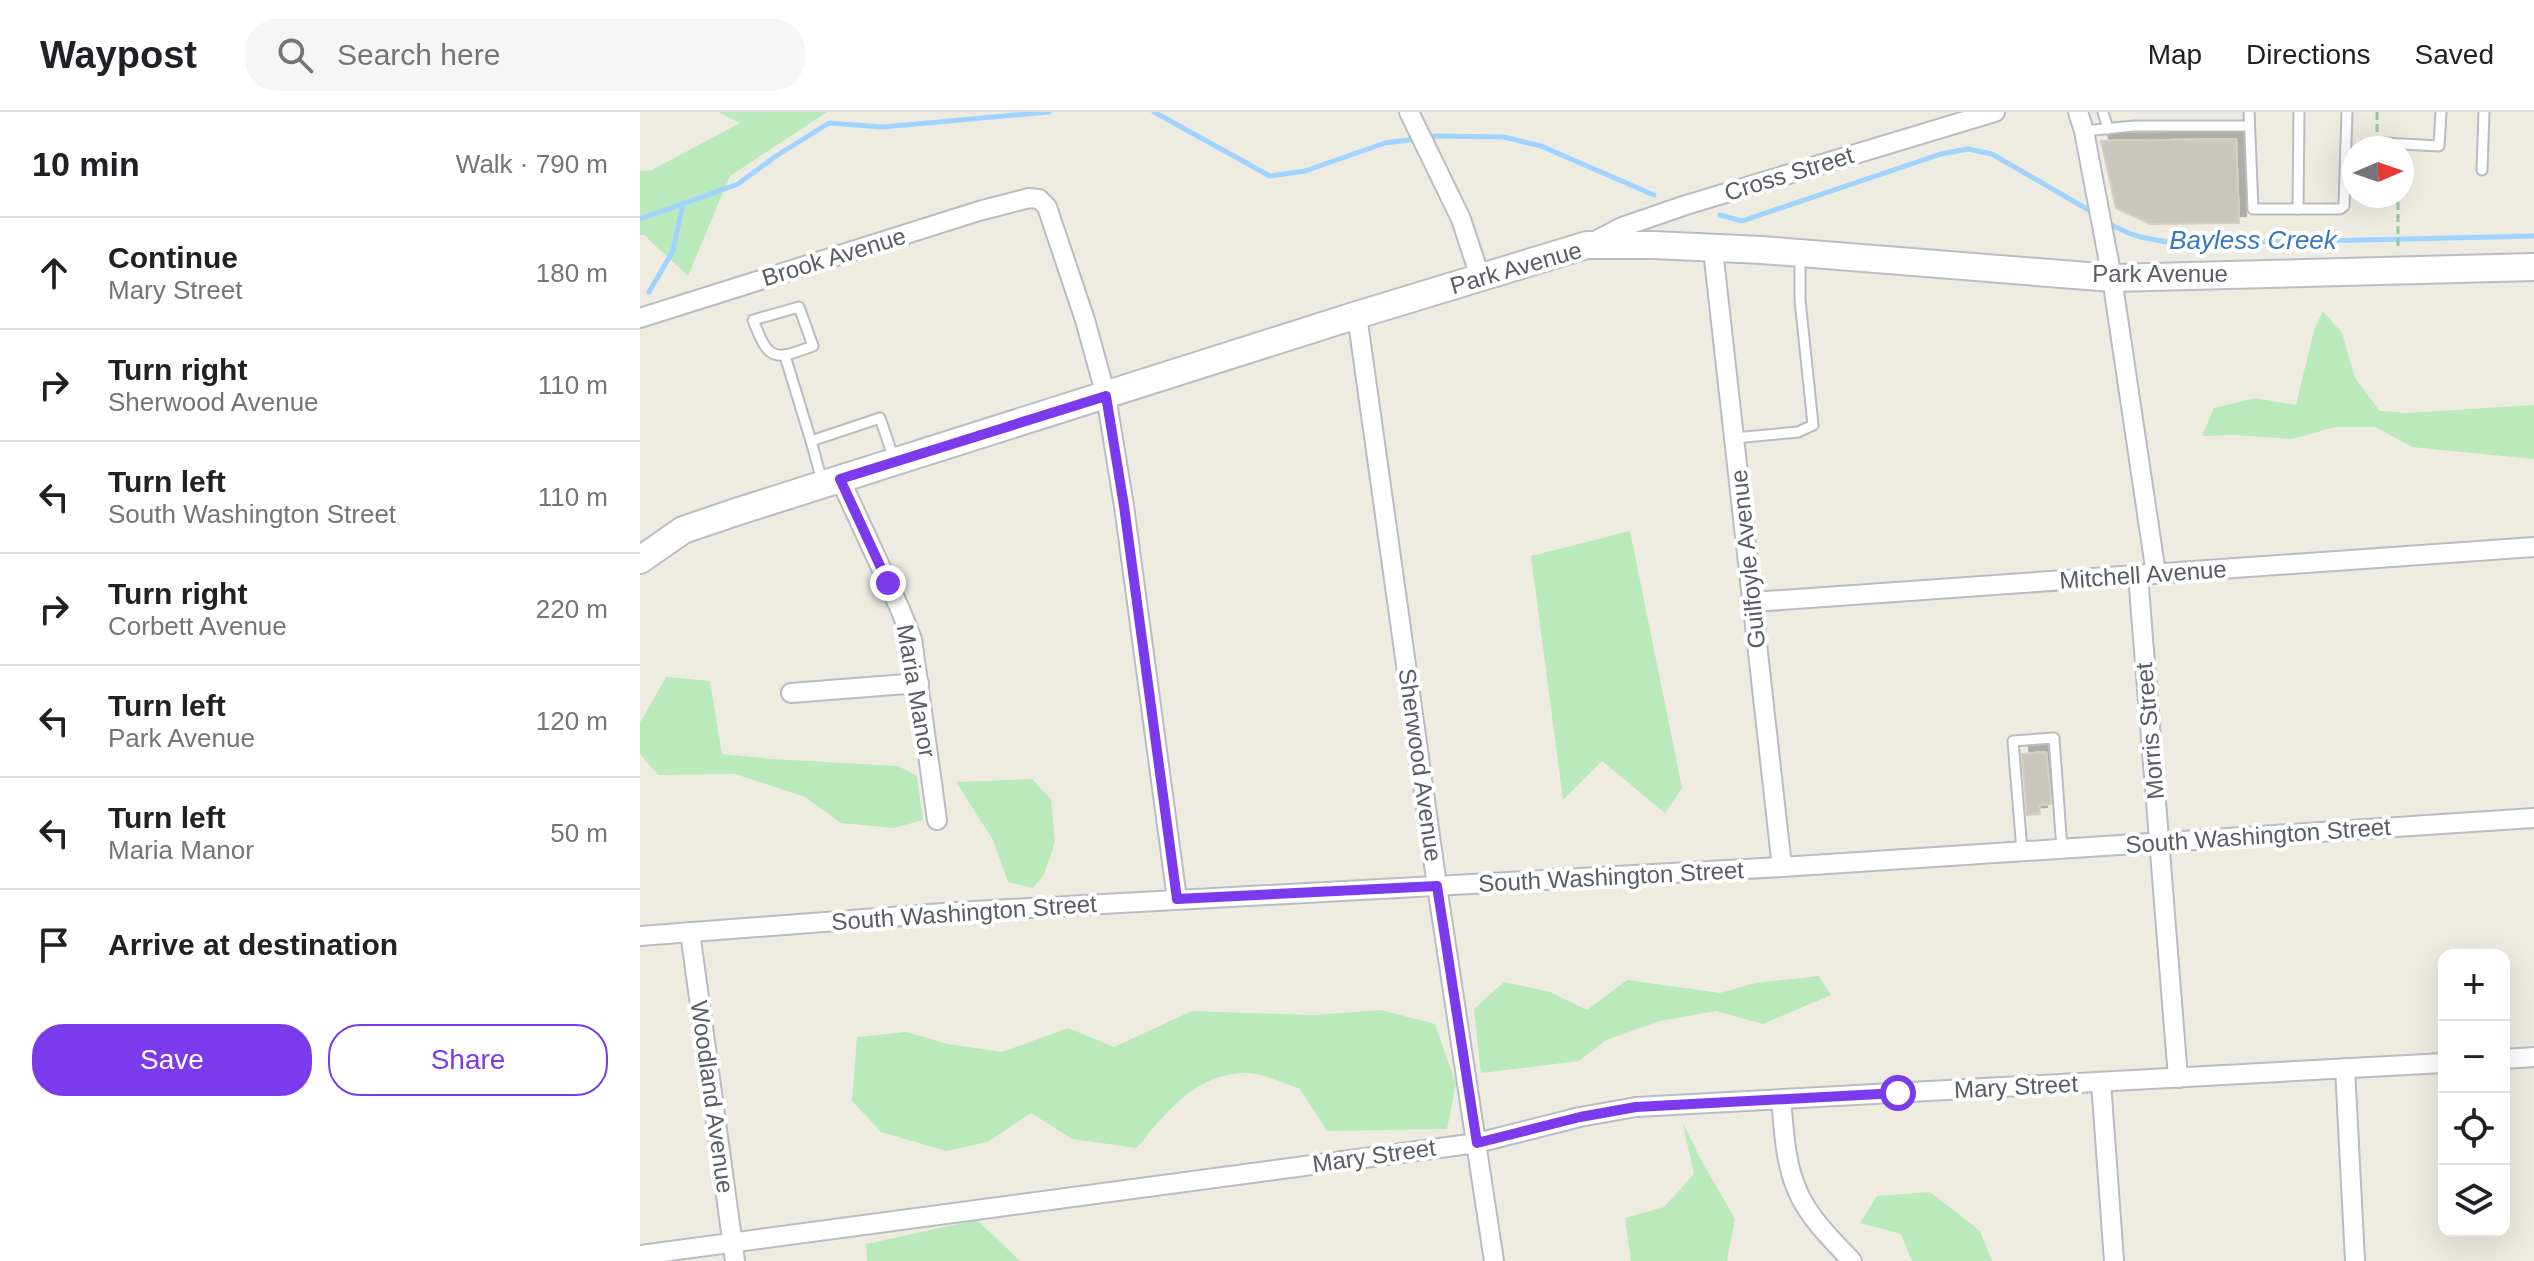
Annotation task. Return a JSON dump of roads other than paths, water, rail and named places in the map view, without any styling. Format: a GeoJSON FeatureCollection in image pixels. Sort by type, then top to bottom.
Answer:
{"type":"FeatureCollection","features":[{"type":"Feature","properties":{"kind":"street","name":"Cross Street"},"geometry":{"type":"LineString","coordinates":[[1587,245],[1622,227],[1686,205],[1995,112]]}},
{"type":"Feature","properties":{"kind":"street","name":"Morris Street"},"geometry":{"type":"LineString","coordinates":[[2078,112],[2100,207],[2112,278],[2147,574],[2159,842],[2178,1078]]}},
{"type":"Feature","properties":{"kind":"street"},"geometry":{"type":"LineString","coordinates":[[1412,118],[1461,219],[1480,277]]}},
{"type":"Feature","properties":{"kind":"street","name":"Brook Avenue"},"geometry":{"type":"LineString","coordinates":[[640,318],[964,216],[1029,198],[1039,199],[1047,207],[1085,320],[1106,396]]}},
{"type":"Feature","properties":{"kind":"street","name":"Park Avenue"},"geometry":{"type":"LineString","coordinates":[[640,560],[683,530],[1587,245],[1654,245],[1800,253],[2112,278],[2534,267]]}},
{"type":"Feature","properties":{"kind":"street","name":"Guilfoyle Avenue"},"geometry":{"type":"LineString","coordinates":[[1713,250],[1782,867]]}},
{"type":"Feature","properties":{"kind":"street","name":"Sherwood Avenue"},"geometry":{"type":"LineString","coordinates":[[1357,315],[1437,886],[1494,1261]]}},
{"type":"Feature","properties":{"kind":"street"},"geometry":{"type":"LineString","coordinates":[[1106,396],[1124,506],[1177,899]]}},
{"type":"Feature","properties":{"kind":"street","name":"Maria Manor"},"geometry":{"type":"LineString","coordinates":[[831,482],[912,639],[937,820]]}},
{"type":"Feature","properties":{"kind":"street","name":"Mitchell Avenue"},"geometry":{"type":"LineString","coordinates":[[1753,602],[2534,547]]}},
{"type":"Feature","properties":{"kind":"street"},"geometry":{"type":"LineString","coordinates":[[791,693],[919,683]]}},
{"type":"Feature","properties":{"kind":"street","name":"South Washington Street"},"geometry":{"type":"LineString","coordinates":[[640,936],[956,912],[1782,867],[2534,818]]}},
{"type":"Feature","properties":{"kind":"street","name":"Woodland Avenue"},"geometry":{"type":"LineString","coordinates":[[690,932],[733,1252]]}},
{"type":"Feature","properties":{"kind":"street"},"geometry":{"type":"LineString","coordinates":[[2510,1059],[2534,1057]]}},
{"type":"Feature","properties":{"kind":"street","name":"Mary Street"},"geometry":{"type":"LineString","coordinates":[[640,1255],[733,1252],[1477,1143],[1580,1117],[1636,1107],[2438,1063]]}},
{"type":"Feature","properties":{"kind":"street"},"geometry":{"type":"LineString","coordinates":[[2345,1068],[2355,1261]]}},
{"type":"Feature","properties":{"kind":"street"},"geometry":{"type":"LineString","coordinates":[[2101,1082],[2114,1261]]}},
{"type":"Feature","properties":{"kind":"street"},"geometry":{"type":"LineString","coordinates":[[1781,1100],[1786,1146],[1796,1189],[1803,1203],[1852,1261]]}},
{"type":"Feature","properties":{"kind":"lane"},"geometry":{"type":"LineString","coordinates":[[2103,112],[2108,129]]}},
{"type":"Feature","properties":{"kind":"lane"},"geometry":{"type":"LineString","coordinates":[[2249,112],[2253,209],[2340,209],[2344,206],[2347,112]]}},
{"type":"Feature","properties":{"kind":"lane"},"geometry":{"type":"LineString","coordinates":[[2298,209],[2299,112]]}},
{"type":"Feature","properties":{"kind":"lane"},"geometry":{"type":"LineString","coordinates":[[2414,144],[2439,146],[2441,112]]}},
{"type":"Feature","properties":{"kind":"lane"},"geometry":{"type":"LineString","coordinates":[[2482,170],[2484,112]]}},
{"type":"Feature","properties":{"kind":"lane"},"geometry":{"type":"LineString","coordinates":[[2084,131],[2134,126],[2249,126]]}},
{"type":"Feature","properties":{"kind":"lane"},"geometry":{"type":"LineString","coordinates":[[1734,438],[1798,432],[1813,425],[1803,338],[1800,253]]}},
{"type":"Feature","properties":{"kind":"lane"},"geometry":{"type":"LineString","coordinates":[[799,307],[813,346],[785,356],[774,355],[763,347],[753,320],[799,307]]}},
{"type":"Feature","properties":{"kind":"lane"},"geometry":{"type":"LineString","coordinates":[[785,356],[811,441],[831,482]]}},
{"type":"Feature","properties":{"kind":"lane"},"geometry":{"type":"LineString","coordinates":[[811,441],[880,418],[895,462]]}},
{"type":"Feature","properties":{"kind":"lane"},"geometry":{"type":"LineString","coordinates":[[2022,851],[2013,741],[2054,738],[2062,849]]}},
{"type":"Feature","properties":{"kind":"waterway","name":"Bayless Creek"},"geometry":{"type":"LineString","coordinates":[[640,219],[738,184],[829,123],[883,127],[1049,112]]}},
{"type":"Feature","properties":{"kind":"waterway","name":"Bayless Creek"},"geometry":{"type":"LineString","coordinates":[[1154,112],[1270,176],[1305,171],[1385,143],[1437,136],[1504,137],[1541,146],[1654,195]]}},
{"type":"Feature","properties":{"kind":"waterway","name":"Bayless Creek"},"geometry":{"type":"LineString","coordinates":[[1720,215],[1742,221],[1941,154],[1968,149],[1992,154],[2094,213]]}},
{"type":"Feature","properties":{"kind":"waterway"},"geometry":{"type":"LineString","coordinates":[[649,292],[673,251],[683,203]]}},
{"type":"Feature","properties":{"kind":"waterway","name":"Bayless Creek"},"geometry":{"type":"LineString","coordinates":[[2106,221],[2133,235],[2183,244],[2534,236]]}}]}
